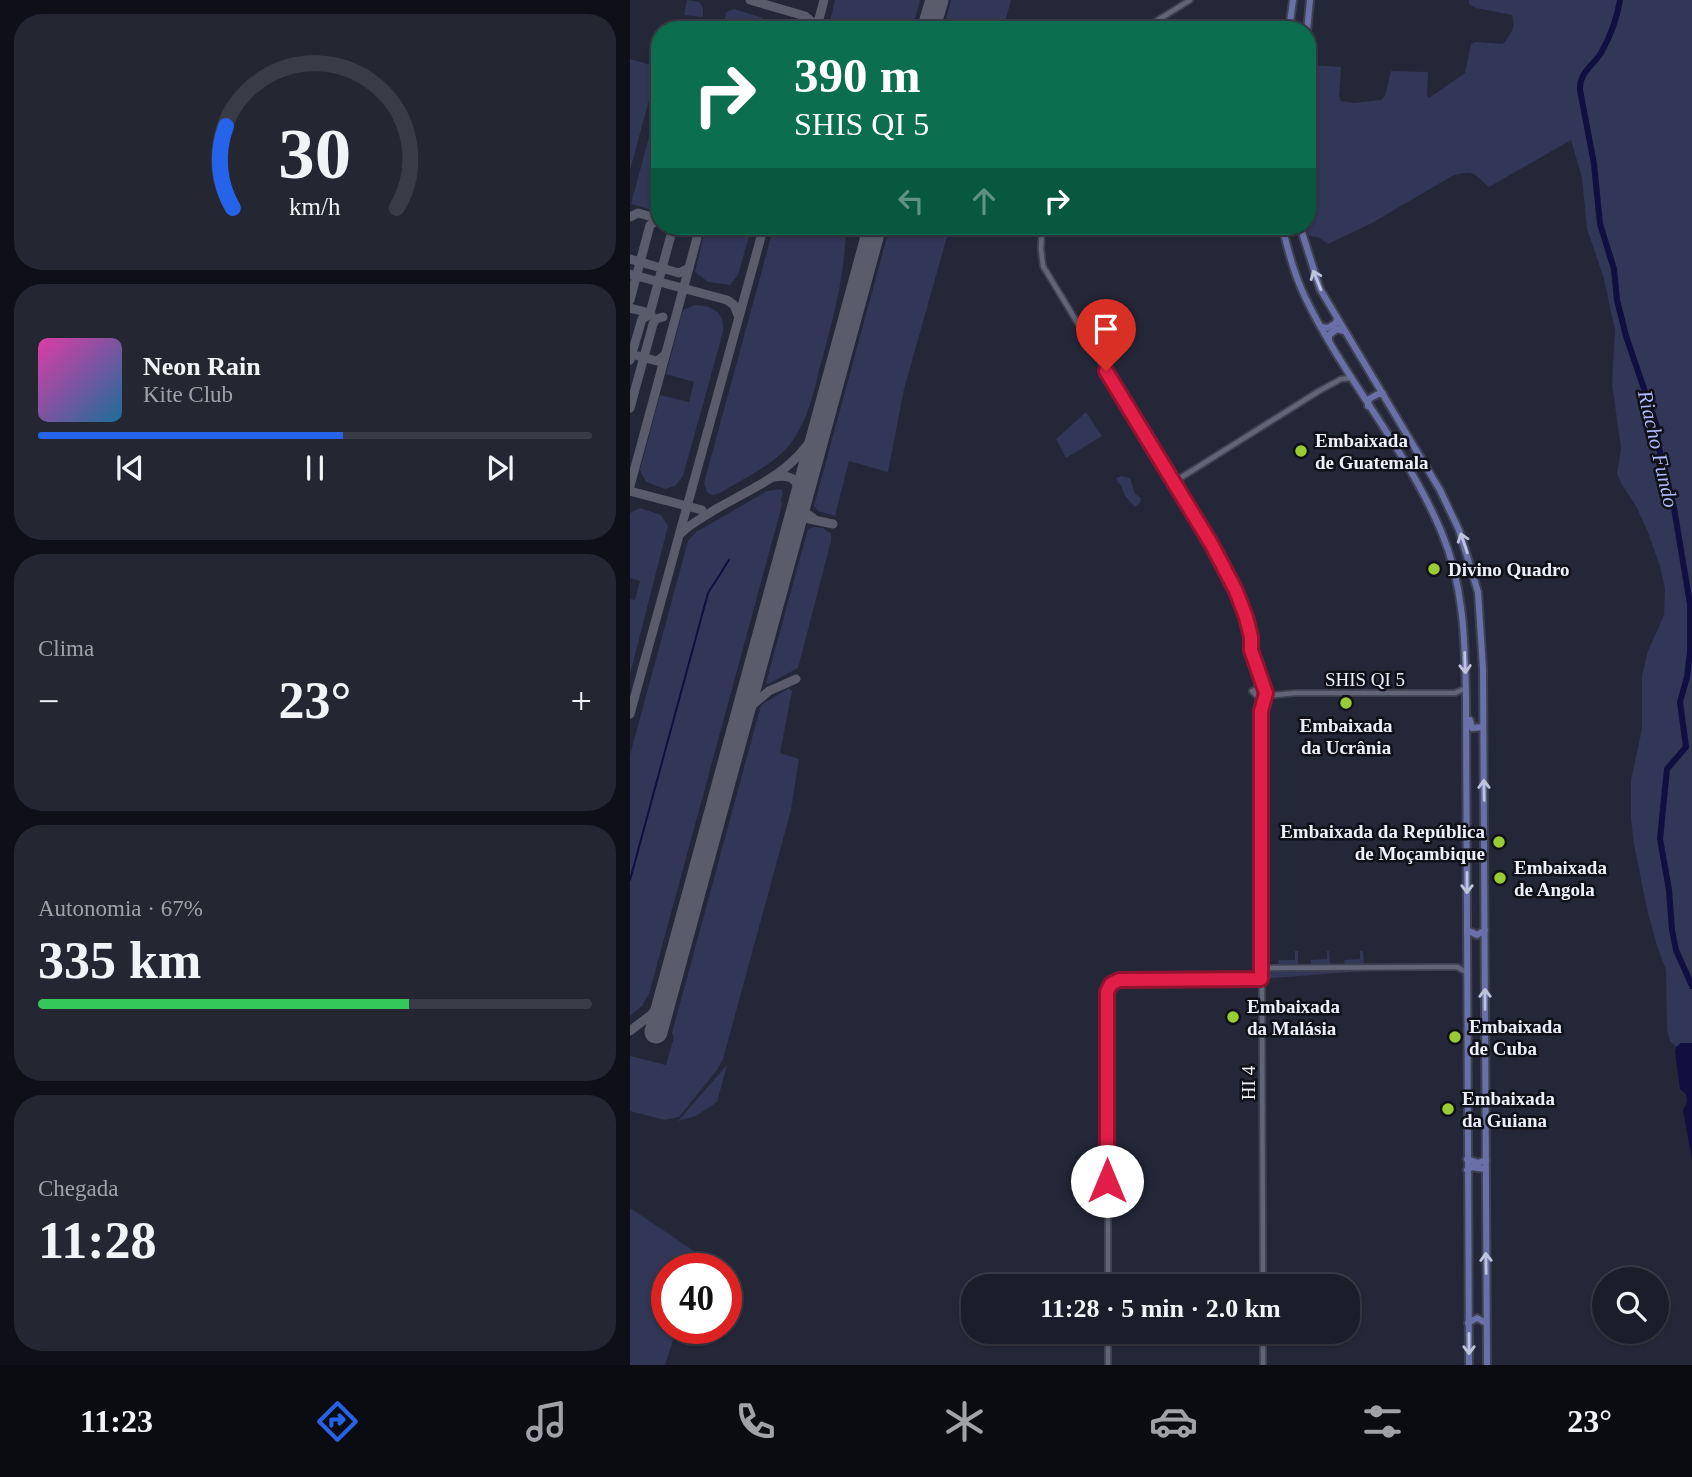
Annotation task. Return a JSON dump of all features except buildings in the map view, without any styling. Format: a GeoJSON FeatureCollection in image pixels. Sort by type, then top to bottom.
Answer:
{"type":"FeatureCollection","features":[{"type":"Feature","properties":{"kind":"main road"},"geometry":{"type":"LineString","coordinates":[[1290,21],[1293,0]]}},
{"type":"Feature","properties":{"kind":"main road"},"geometry":{"type":"LineString","coordinates":[[1308,21],[1310,0]]}},
{"type":"Feature","properties":{"kind":"main road"},"geometry":{"type":"LineString","coordinates":[[1284,235],[1292,266],[1304,296],[1406,465],[1441,529],[1457,579],[1464,631],[1466,688],[1469,1365]]}},
{"type":"Feature","properties":{"kind":"main road"},"geometry":{"type":"LineString","coordinates":[[1303,235],[1320,289],[1440,490],[1464,542],[1478,592],[1482,631],[1487,1365]]}},
{"type":"Feature","properties":{"kind":"main road"},"geometry":{"type":"LineString","coordinates":[[1321,327],[1328,328],[1336,323],[1337,318]]}},
{"type":"Feature","properties":{"kind":"main road"},"geometry":{"type":"LineString","coordinates":[[1329,341],[1329,335],[1336,330],[1344,331]]}},
{"type":"Feature","properties":{"kind":"main road"},"geometry":{"type":"LineString","coordinates":[[1362,395],[1375,392],[1378,386]]}},
{"type":"Feature","properties":{"kind":"main road"},"geometry":{"type":"LineString","coordinates":[[1368,406],[1370,399],[1383,394]]}},
{"type":"Feature","properties":{"kind":"main road"},"geometry":{"type":"LineString","coordinates":[[1406,465],[1420,456]]}},
{"type":"Feature","properties":{"kind":"main road"},"geometry":{"type":"LineString","coordinates":[[1464,631],[1482,631]]}},
{"type":"Feature","properties":{"kind":"main road"},"geometry":{"type":"LineString","coordinates":[[1466,698],[1470,703],[1471,727],[1483,727]]}},
{"type":"Feature","properties":{"kind":"main road"},"geometry":{"type":"LineString","coordinates":[[1467,847],[1476,852],[1484,849]]}},
{"type":"Feature","properties":{"kind":"main road"},"geometry":{"type":"LineString","coordinates":[[1467,859],[1476,856],[1484,858]]}},
{"type":"Feature","properties":{"kind":"main road"},"geometry":{"type":"LineString","coordinates":[[1467,930],[1477,935],[1485,930]]}},
{"type":"Feature","properties":{"kind":"main road"},"geometry":{"type":"LineString","coordinates":[[1468,1083],[1485,1088]]}},
{"type":"Feature","properties":{"kind":"main road"},"geometry":{"type":"LineString","coordinates":[[1468,1092],[1485,1088]]}},
{"type":"Feature","properties":{"kind":"main road"},"geometry":{"type":"LineString","coordinates":[[1467,1160],[1478,1163],[1486,1160]]}},
{"type":"Feature","properties":{"kind":"main road"},"geometry":{"type":"LineString","coordinates":[[1467,1170],[1472,1167],[1486,1169]]}},
{"type":"Feature","properties":{"kind":"main road"},"geometry":{"type":"LineString","coordinates":[[1469,1311],[1481,1314],[1486,1310]]}},
{"type":"Feature","properties":{"kind":"main road"},"geometry":{"type":"LineString","coordinates":[[1468,1322],[1477,1318],[1486,1323]]}},
{"type":"Feature","properties":{"kind":"street"},"geometry":{"type":"LineString","coordinates":[[1156,21],[1190,0]]}},
{"type":"Feature","properties":{"kind":"street","name":"HI 4"},"geometry":{"type":"LineString","coordinates":[[1042,235],[1043,266],[1223,564],[1236,591],[1251,637],[1251,650],[1262,694],[1262,1274]]}},
{"type":"Feature","properties":{"kind":"street"},"geometry":{"type":"LineString","coordinates":[[1174,482],[1341,379],[1348,370]]}},
{"type":"Feature","properties":{"kind":"street"},"geometry":{"type":"LineString","coordinates":[[1341,379],[1352,378]]}},
{"type":"Feature","properties":{"kind":"street","name":"SHIS QI 5"},"geometry":{"type":"LineString","coordinates":[[1262,694],[1455,693],[1466,688]]}},
{"type":"Feature","properties":{"kind":"street","name":"SHIS QI 5"},"geometry":{"type":"LineString","coordinates":[[1455,693],[1466,698]]}},
{"type":"Feature","properties":{"kind":"street"},"geometry":{"type":"LineString","coordinates":[[1261,968],[1457,967],[1466,962]]}},
{"type":"Feature","properties":{"kind":"street"},"geometry":{"type":"LineString","coordinates":[[1457,967],[1466,972]]}},
{"type":"Feature","properties":{"kind":"street"},"geometry":{"type":"LineString","coordinates":[[1108,1274],[1108,988],[1119,980],[1261,979]]}},
{"type":"Feature","properties":{"kind":"street"},"geometry":{"type":"LineString","coordinates":[[1108,1344],[1108,1365]]}},
{"type":"Feature","properties":{"kind":"street"},"geometry":{"type":"LineString","coordinates":[[1263,1344],[1263,1365]]}},
{"type":"Feature","properties":{"kind":"shaded area"},"geometry":{"type":"Polygon","coordinates":[[[687,0],[699,2],[703,8],[703,17],[684,15],[687,0]]]}},
{"type":"Feature","properties":{"kind":"shaded area"},"geometry":{"type":"Polygon","coordinates":[[[835,0],[920,0],[914,21],[830,21],[835,0]]]}},
{"type":"Feature","properties":{"kind":"shaded area"},"geometry":{"type":"Polygon","coordinates":[[[951,0],[1011,0],[1005,21],[945,21],[951,0]]]}},
{"type":"Feature","properties":{"kind":"shaded area"},"geometry":{"type":"Polygon","coordinates":[[[1469,0],[1692,0],[1692,1043],[1681,1043],[1676,1047],[1670,1041],[1667,1030],[1666,970],[1647,909],[1631,819],[1631,780],[1642,729],[1642,676],[1648,651],[1664,615],[1665,589],[1647,530],[1617,474],[1621,448],[1612,384],[1615,330],[1604,279],[1587,229],[1582,178],[1571,140],[1489,187],[1473,174],[1452,176],[1372,223],[1328,244],[1318,237],[1309,235],[1316,235],[1316,65],[1341,67],[1341,101],[1353,103],[1381,100],[1385,96],[1391,71],[1428,72],[1429,98],[1465,73],[1471,44],[1503,44],[1512,31],[1512,15],[1476,8],[1469,4],[1469,0]]]}},
{"type":"Feature","properties":{"kind":"shaded area"},"geometry":{"type":"Polygon","coordinates":[[[734,9],[763,19],[724,21],[726,12],[734,9]]]}},
{"type":"Feature","properties":{"kind":"shaded area"},"geometry":{"type":"Polygon","coordinates":[[[630,59],[651,65],[651,93],[630,170],[630,59]]]}},
{"type":"Feature","properties":{"kind":"shaded area"},"geometry":{"type":"Polygon","coordinates":[[[651,130],[651,210],[631,204],[651,130]]]}},
{"type":"Feature","properties":{"kind":"shaded area"},"geometry":{"type":"Polygon","coordinates":[[[704,235],[749,235],[738,275],[730,285],[708,282],[695,272],[704,235]]]}},
{"type":"Feature","properties":{"kind":"shaded area"},"geometry":{"type":"Polygon","coordinates":[[[772,235],[845,235],[844,261],[834,312],[810,405],[797,434],[784,451],[767,465],[720,493],[712,495],[707,492],[704,483],[772,235]]]}},
{"type":"Feature","properties":{"kind":"shaded area"},"geometry":{"type":"Polygon","coordinates":[[[888,235],[947,235],[904,389],[888,472],[849,461],[835,516],[818,511],[814,506],[888,235]]]}},
{"type":"Feature","properties":{"kind":"shaded area"},"geometry":{"type":"Polygon","coordinates":[[[695,305],[716,311],[722,319],[723,332],[683,476],[675,486],[665,489],[646,482],[640,470],[660,395],[689,402],[694,382],[666,374],[683,310],[695,305]]]}},
{"type":"Feature","properties":{"kind":"shaded area"},"geometry":{"type":"Polygon","coordinates":[[[1086,412],[1102,436],[1066,458],[1056,439],[1086,412]]]}},
{"type":"Feature","properties":{"kind":"shaded area"},"geometry":{"type":"Polygon","coordinates":[[[1116,478],[1130,478],[1135,494],[1141,498],[1135,507],[1118,483],[1116,478]]]}},
{"type":"Feature","properties":{"kind":"shaded area"},"geometry":{"type":"Polygon","coordinates":[[[781,489],[782,505],[649,994],[642,1006],[630,1016],[630,755],[688,541],[696,532],[767,491],[781,489]]]}},
{"type":"Feature","properties":{"kind":"shaded area"},"geometry":{"type":"Polygon","coordinates":[[[640,508],[661,515],[668,526],[630,674],[630,599],[635,600],[640,581],[630,578],[630,513],[640,508]]]}},
{"type":"Feature","properties":{"kind":"shaded area"},"geometry":{"type":"Polygon","coordinates":[[[823,528],[831,534],[831,541],[798,668],[768,684],[766,683],[808,529],[823,528]]]}},
{"type":"Feature","properties":{"kind":"shaded area"},"geometry":{"type":"Polygon","coordinates":[[[789,688],[792,691],[780,753],[799,759],[791,810],[723,1059],[679,1117],[665,1120],[630,1111],[630,1056],[666,1065],[674,1037],[672,1033],[761,705],[789,688]]]}},
{"type":"Feature","properties":{"kind":"shaded area"},"geometry":{"type":"Polygon","coordinates":[[[1295,951],[1298,951],[1298,965],[1311,965],[1311,960],[1327,959],[1327,951],[1330,965],[1345,964],[1344,960],[1360,959],[1360,951],[1363,951],[1364,964],[1466,963],[1261,979],[1261,966],[1278,965],[1279,960],[1295,960],[1295,951]]]}},
{"type":"Feature","properties":{"kind":"shaded area"},"geometry":{"type":"Polygon","coordinates":[[[1681,1043],[1692,1043],[1692,1160],[1683,1110],[1687,1102],[1686,1094],[1680,1089],[1675,1052],[1681,1043]]]}},
{"type":"Feature","properties":{"kind":"shaded area"},"geometry":{"type":"Polygon","coordinates":[[[727,1065],[717,1102],[696,1116],[678,1121],[727,1065]]]}},
{"type":"Feature","properties":{"kind":"shaded area"},"geometry":{"type":"Polygon","coordinates":[[[630,1208],[697,1253],[651,1253],[651,1344],[672,1344],[665,1365],[630,1365],[630,1208]]]}},
{"type":"Feature","properties":{"kind":"waterway","name":"Riacho Fundo"},"geometry":{"type":"LineString","coordinates":[[1620,0],[1607,40],[1601,53],[1584,74],[1580,90],[1594,164],[1600,224],[1614,269],[1617,300],[1626,336],[1657,427],[1658,444],[1674,508],[1690,604],[1690,652],[1680,702],[1686,747],[1667,769],[1660,839],[1676,950],[1692,986]]}},
{"type":"Feature","properties":{"kind":"waterway"},"geometry":{"type":"LineString","coordinates":[[630,880],[708,593],[729,560]]}},
{"type":"Feature","properties":{"kind":"taxiway"},"geometry":{"type":"LineString","coordinates":[[750,0],[805,16],[811,21]]}},
{"type":"Feature","properties":{"kind":"taxiway"},"geometry":{"type":"LineString","coordinates":[[818,21],[824,0]]}},
{"type":"Feature","properties":{"kind":"taxiway"},"geometry":{"type":"LineString","coordinates":[[630,217],[638,213],[651,217]]}},
{"type":"Feature","properties":{"kind":"taxiway"},"geometry":{"type":"LineString","coordinates":[[630,300],[651,224]]}},
{"type":"Feature","properties":{"kind":"taxiway"},"geometry":{"type":"LineString","coordinates":[[650,313],[671,235]]}},
{"type":"Feature","properties":{"kind":"taxiway"},"geometry":{"type":"LineString","coordinates":[[630,486],[696,235]]}},
{"type":"Feature","properties":{"kind":"taxiway"},"geometry":{"type":"LineString","coordinates":[[630,714],[762,235]]}},
{"type":"Feature","properties":{"kind":"taxiway"},"geometry":{"type":"LineString","coordinates":[[864,269],[865,235]]}},
{"type":"Feature","properties":{"kind":"taxiway"},"geometry":{"type":"LineString","coordinates":[[630,259],[679,273],[689,268]]}},
{"type":"Feature","properties":{"kind":"taxiway"},"geometry":{"type":"LineString","coordinates":[[630,274],[727,300],[734,305],[738,315]]}},
{"type":"Feature","properties":{"kind":"taxiway"},"geometry":{"type":"LineString","coordinates":[[630,308],[650,313]]}},
{"type":"Feature","properties":{"kind":"taxiway"},"geometry":{"type":"LineString","coordinates":[[630,360],[642,319],[651,314]]}},
{"type":"Feature","properties":{"kind":"taxiway"},"geometry":{"type":"LineString","coordinates":[[630,408],[653,324],[656,319],[663,317]]}},
{"type":"Feature","properties":{"kind":"taxiway"},"geometry":{"type":"LineString","coordinates":[[638,356],[657,361],[665,355]]}},
{"type":"Feature","properties":{"kind":"taxiway"},"geometry":{"type":"LineString","coordinates":[[680,534],[698,520],[780,472],[805,448],[825,415]]}},
{"type":"Feature","properties":{"kind":"taxiway"},"geometry":{"type":"LineString","coordinates":[[774,477],[784,476],[795,481],[804,512],[813,518]]}},
{"type":"Feature","properties":{"kind":"taxiway"},"geometry":{"type":"LineString","coordinates":[[630,491],[702,510]]}},
{"type":"Feature","properties":{"kind":"taxiway"},"geometry":{"type":"LineString","coordinates":[[793,529],[805,518],[833,524]]}},
{"type":"Feature","properties":{"kind":"taxiway"},"geometry":{"type":"LineString","coordinates":[[744,712],[769,691],[796,679]]}},
{"type":"Feature","properties":{"kind":"taxiway"},"geometry":{"type":"LineString","coordinates":[[630,1031],[652,1014],[666,995]]}},
{"type":"Feature","properties":{"kind":"runway"},"geometry":{"type":"LineString","coordinates":[[931,21],[937,0]]}},
{"type":"Feature","properties":{"kind":"runway"},"geometry":{"type":"LineString","coordinates":[[656,1032],[873,235]]}},
{"type":"Feature","properties":{"kind":"place","name":"Embaixada de Guatemala"},"geometry":{"type":"Point","coordinates":[1301,451]}},
{"type":"Feature","properties":{"kind":"place","name":"Divino Quadro"},"geometry":{"type":"Point","coordinates":[1434,569]}},
{"type":"Feature","properties":{"kind":"place","name":"Embaixada da Ucrânia"},"geometry":{"type":"Point","coordinates":[1346,703]}},
{"type":"Feature","properties":{"kind":"place","name":"Embaixada da República de Moçambique"},"geometry":{"type":"Point","coordinates":[1499,842]}},
{"type":"Feature","properties":{"kind":"place","name":"Embaixada de Angola"},"geometry":{"type":"Point","coordinates":[1500,878]}},
{"type":"Feature","properties":{"kind":"place","name":"Embaixada da Malásia"},"geometry":{"type":"Point","coordinates":[1233,1017]}},
{"type":"Feature","properties":{"kind":"place","name":"Embaixada de Cuba"},"geometry":{"type":"Point","coordinates":[1455,1037]}},
{"type":"Feature","properties":{"kind":"place","name":"Embaixada da Guiana"},"geometry":{"type":"Point","coordinates":[1448,1109]}},
{"type":"Feature","properties":{"kind":"route"},"geometry":{"type":"LineString","coordinates":[[1106,371],[1223,564],[1246,617],[1251,650],[1266,693],[1261,711],[1261,979],[1119,980],[1111,984],[1107,992],[1107,1181]]}}]}
